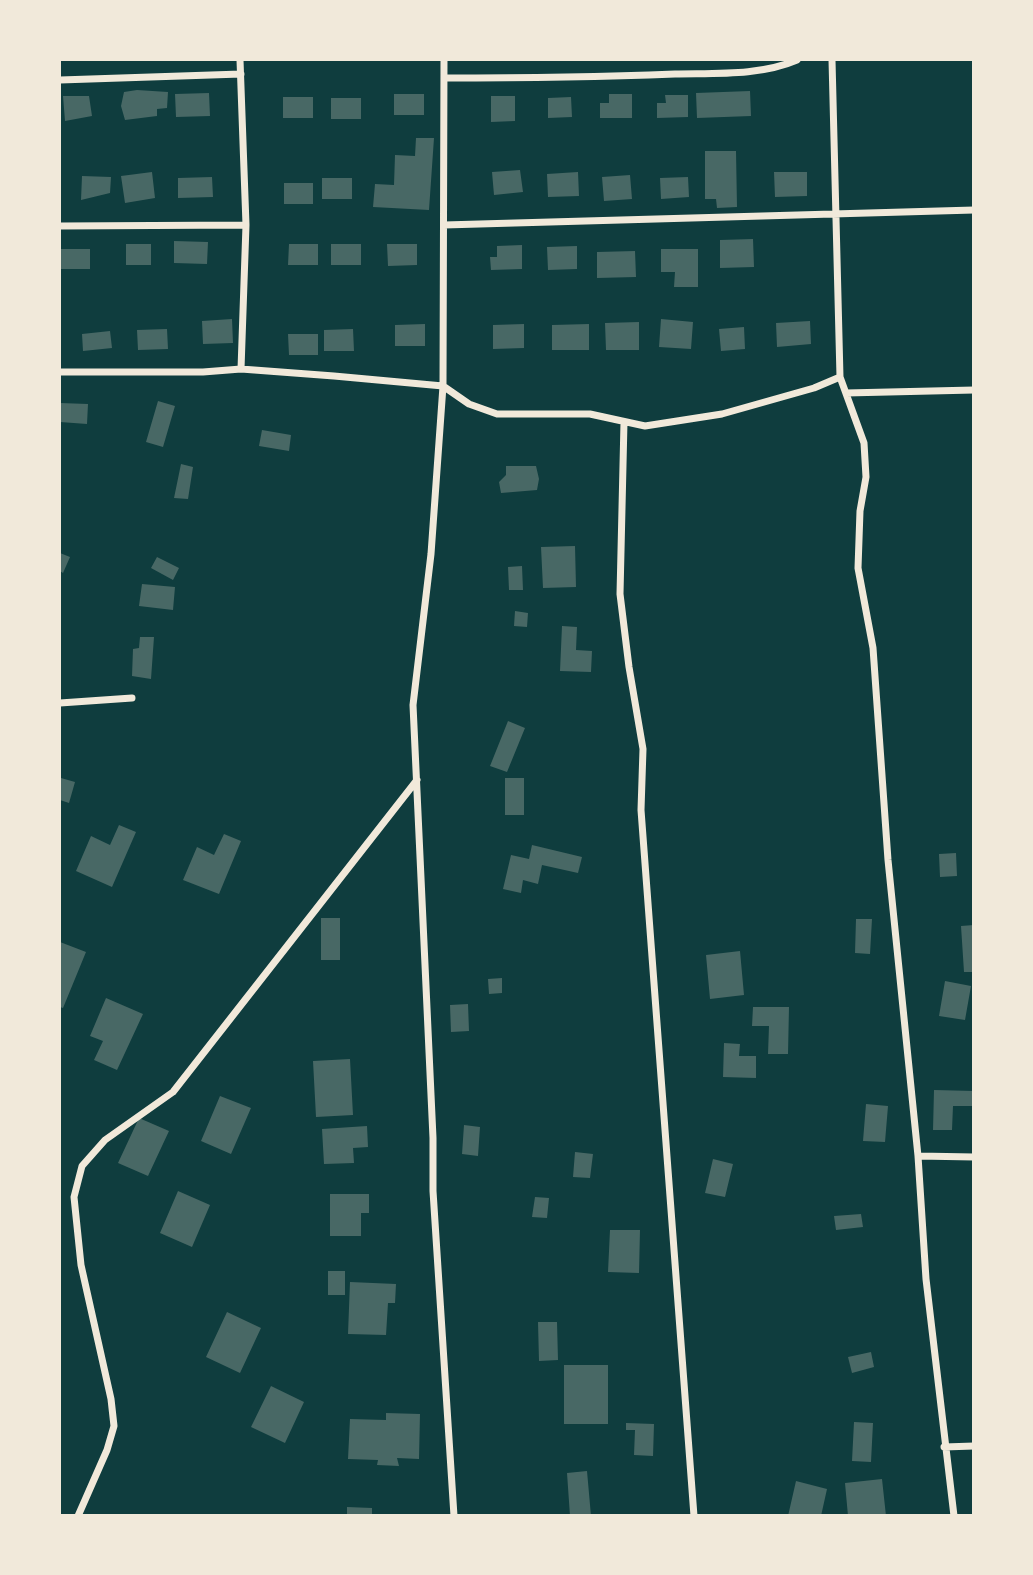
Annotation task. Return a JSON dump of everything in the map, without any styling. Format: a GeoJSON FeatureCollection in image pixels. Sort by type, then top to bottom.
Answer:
{"type":"FeatureCollection","features":[{"type":"Feature","properties":{"kind":"street"},"geometry":{"type":"LineString","coordinates":[[240,60],[246,225],[241,369]]}},
{"type":"Feature","properties":{"kind":"street"},"geometry":{"type":"LineString","coordinates":[[444,60],[443,386],[431,554],[413,705],[433,1138],[433,1191],[454,1516]]}},
{"type":"Feature","properties":{"kind":"street"},"geometry":{"type":"LineString","coordinates":[[444,78],[578,78],[740,72],[779,68],[797,60]]}},
{"type":"Feature","properties":{"kind":"street"},"geometry":{"type":"LineString","coordinates":[[832,60],[840,377],[864,443],[866,477],[860,511],[858,568],[873,648],[888,860],[918,1156],[926,1279],[954,1516]]}},
{"type":"Feature","properties":{"kind":"street"},"geometry":{"type":"LineString","coordinates":[[60,80],[241,74]]}},
{"type":"Feature","properties":{"kind":"street"},"geometry":{"type":"LineString","coordinates":[[444,225],[974,210]]}},
{"type":"Feature","properties":{"kind":"street"},"geometry":{"type":"LineString","coordinates":[[60,226],[246,225]]}},
{"type":"Feature","properties":{"kind":"street"},"geometry":{"type":"LineString","coordinates":[[60,372],[204,372],[241,369],[443,386],[469,404],[498,414],[590,414],[645,426],[722,414],[814,388],[840,377]]}},
{"type":"Feature","properties":{"kind":"street"},"geometry":{"type":"LineString","coordinates":[[846,393],[974,390]]}},
{"type":"Feature","properties":{"kind":"street"},"geometry":{"type":"LineString","coordinates":[[624,422],[620,594],[643,750],[641,810],[694,1516]]}},
{"type":"Feature","properties":{"kind":"street"},"geometry":{"type":"LineString","coordinates":[[60,702],[132,698]]}},
{"type":"Feature","properties":{"kind":"street"},"geometry":{"type":"LineString","coordinates":[[78,1516],[107,1450],[114,1426],[111,1399],[82,1265],[74,1197],[82,1166],[105,1140],[173,1092],[417,779]]}},
{"type":"Feature","properties":{"kind":"street"},"geometry":{"type":"LineString","coordinates":[[918,1156],[974,1157]]}},
{"type":"Feature","properties":{"kind":"street"},"geometry":{"type":"LineString","coordinates":[[944,1447],[974,1446]]}},
{"type":"Feature","properties":{"kind":"building"},"geometry":{"type":"Polygon","coordinates":[[[750,91],[751,116],[697,118],[696,93],[750,91]]]}},
{"type":"Feature","properties":{"kind":"building"},"geometry":{"type":"Polygon","coordinates":[[[124,92],[168,92],[167,108],[157,109],[157,116],[125,120],[121,106],[124,92]]]}},
{"type":"Feature","properties":{"kind":"building"},"geometry":{"type":"Polygon","coordinates":[[[209,93],[210,116],[176,117],[175,94],[209,93]]]}},
{"type":"Feature","properties":{"kind":"building"},"geometry":{"type":"Polygon","coordinates":[[[394,94],[424,94],[424,115],[394,115],[394,94]]]}},
{"type":"Feature","properties":{"kind":"building"},"geometry":{"type":"Polygon","coordinates":[[[609,94],[632,94],[632,118],[600,118],[600,103],[609,103],[609,94]]]}},
{"type":"Feature","properties":{"kind":"building"},"geometry":{"type":"Polygon","coordinates":[[[665,95],[688,95],[688,117],[657,118],[657,103],[666,103],[665,95]]]}},
{"type":"Feature","properties":{"kind":"building"},"geometry":{"type":"Polygon","coordinates":[[[63,96],[89,96],[92,116],[65,121],[63,96]]]}},
{"type":"Feature","properties":{"kind":"building"},"geometry":{"type":"Polygon","coordinates":[[[491,96],[515,96],[515,121],[491,122],[491,96]]]}},
{"type":"Feature","properties":{"kind":"building"},"geometry":{"type":"Polygon","coordinates":[[[283,97],[313,97],[313,118],[283,118],[283,97]]]}},
{"type":"Feature","properties":{"kind":"building"},"geometry":{"type":"Polygon","coordinates":[[[571,97],[572,117],[548,118],[548,98],[571,97]]]}},
{"type":"Feature","properties":{"kind":"building"},"geometry":{"type":"Polygon","coordinates":[[[331,98],[361,98],[361,119],[331,119],[331,98]]]}},
{"type":"Feature","properties":{"kind":"building"},"geometry":{"type":"Polygon","coordinates":[[[416,138],[434,138],[429,210],[373,207],[375,184],[394,185],[395,155],[415,156],[416,138]]]}},
{"type":"Feature","properties":{"kind":"building"},"geometry":{"type":"Polygon","coordinates":[[[705,151],[736,151],[737,207],[717,208],[716,199],[705,199],[705,151]]]}},
{"type":"Feature","properties":{"kind":"building"},"geometry":{"type":"Polygon","coordinates":[[[520,170],[523,192],[494,195],[492,172],[520,170]]]}},
{"type":"Feature","properties":{"kind":"building"},"geometry":{"type":"Polygon","coordinates":[[[152,172],[155,198],[125,203],[121,176],[152,172]]]}},
{"type":"Feature","properties":{"kind":"building"},"geometry":{"type":"Polygon","coordinates":[[[578,172],[579,196],[548,197],[547,174],[578,172]]]}},
{"type":"Feature","properties":{"kind":"building"},"geometry":{"type":"Polygon","coordinates":[[[774,172],[807,172],[807,196],[775,197],[774,172]]]}},
{"type":"Feature","properties":{"kind":"building"},"geometry":{"type":"Polygon","coordinates":[[[630,175],[632,199],[604,201],[602,177],[630,175]]]}},
{"type":"Feature","properties":{"kind":"building"},"geometry":{"type":"Polygon","coordinates":[[[82,176],[111,177],[110,193],[81,200],[82,176]]]}},
{"type":"Feature","properties":{"kind":"building"},"geometry":{"type":"Polygon","coordinates":[[[212,177],[213,197],[178,198],[178,178],[212,177]]]}},
{"type":"Feature","properties":{"kind":"building"},"geometry":{"type":"Polygon","coordinates":[[[688,177],[689,197],[661,199],[660,178],[688,177]]]}},
{"type":"Feature","properties":{"kind":"building"},"geometry":{"type":"Polygon","coordinates":[[[322,178],[352,178],[352,199],[322,199],[322,178]]]}},
{"type":"Feature","properties":{"kind":"building"},"geometry":{"type":"Polygon","coordinates":[[[284,183],[313,183],[313,204],[284,204],[284,183]]]}},
{"type":"Feature","properties":{"kind":"building"},"geometry":{"type":"Polygon","coordinates":[[[753,239],[754,267],[720,268],[720,240],[753,239]]]}},
{"type":"Feature","properties":{"kind":"building"},"geometry":{"type":"Polygon","coordinates":[[[174,241],[208,242],[207,264],[174,263],[174,241]]]}},
{"type":"Feature","properties":{"kind":"building"},"geometry":{"type":"Polygon","coordinates":[[[126,244],[151,244],[151,265],[126,265],[126,244]]]}},
{"type":"Feature","properties":{"kind":"building"},"geometry":{"type":"Polygon","coordinates":[[[289,244],[318,244],[318,265],[288,265],[289,244]]]}},
{"type":"Feature","properties":{"kind":"building"},"geometry":{"type":"Polygon","coordinates":[[[331,244],[361,244],[361,265],[331,265],[331,244]]]}},
{"type":"Feature","properties":{"kind":"building"},"geometry":{"type":"Polygon","coordinates":[[[387,244],[417,244],[417,265],[388,266],[387,244]]]}},
{"type":"Feature","properties":{"kind":"building"},"geometry":{"type":"Polygon","coordinates":[[[522,245],[522,269],[491,270],[490,257],[497,257],[497,246],[522,245]]]}},
{"type":"Feature","properties":{"kind":"building"},"geometry":{"type":"Polygon","coordinates":[[[577,246],[577,269],[548,270],[547,247],[577,246]]]}},
{"type":"Feature","properties":{"kind":"building"},"geometry":{"type":"Polygon","coordinates":[[[61,249],[90,249],[90,269],[61,269],[61,249]]]}},
{"type":"Feature","properties":{"kind":"building"},"geometry":{"type":"Polygon","coordinates":[[[661,249],[698,249],[698,287],[674,287],[675,272],[661,272],[661,249]]]}},
{"type":"Feature","properties":{"kind":"building"},"geometry":{"type":"Polygon","coordinates":[[[635,251],[636,277],[597,278],[597,252],[635,251]]]}},
{"type":"Feature","properties":{"kind":"building"},"geometry":{"type":"Polygon","coordinates":[[[232,319],[233,343],[203,344],[202,321],[232,319]]]}},
{"type":"Feature","properties":{"kind":"building"},"geometry":{"type":"Polygon","coordinates":[[[661,319],[693,322],[691,349],[659,347],[661,319]]]}},
{"type":"Feature","properties":{"kind":"building"},"geometry":{"type":"Polygon","coordinates":[[[810,321],[811,344],[777,347],[776,323],[810,321]]]}},
{"type":"Feature","properties":{"kind":"building"},"geometry":{"type":"Polygon","coordinates":[[[639,322],[639,350],[606,350],[605,323],[639,322]]]}},
{"type":"Feature","properties":{"kind":"building"},"geometry":{"type":"Polygon","coordinates":[[[425,324],[425,346],[395,346],[395,325],[425,324]]]}},
{"type":"Feature","properties":{"kind":"building"},"geometry":{"type":"Polygon","coordinates":[[[524,324],[524,348],[493,349],[493,325],[524,324]]]}},
{"type":"Feature","properties":{"kind":"building"},"geometry":{"type":"Polygon","coordinates":[[[589,324],[589,350],[552,350],[552,325],[589,324]]]}},
{"type":"Feature","properties":{"kind":"building"},"geometry":{"type":"Polygon","coordinates":[[[744,327],[745,349],[721,351],[719,329],[744,327]]]}},
{"type":"Feature","properties":{"kind":"building"},"geometry":{"type":"Polygon","coordinates":[[[167,329],[168,349],[138,350],[137,330],[167,329]]]}},
{"type":"Feature","properties":{"kind":"building"},"geometry":{"type":"Polygon","coordinates":[[[353,329],[354,351],[324,351],[324,330],[353,329]]]}},
{"type":"Feature","properties":{"kind":"building"},"geometry":{"type":"Polygon","coordinates":[[[110,331],[112,348],[83,351],[82,334],[110,331]]]}},
{"type":"Feature","properties":{"kind":"building"},"geometry":{"type":"Polygon","coordinates":[[[288,334],[318,334],[318,355],[289,355],[288,334]]]}},
{"type":"Feature","properties":{"kind":"building"},"geometry":{"type":"Polygon","coordinates":[[[158,401],[175,406],[163,447],[146,442],[158,401]]]}},
{"type":"Feature","properties":{"kind":"building"},"geometry":{"type":"Polygon","coordinates":[[[60,403],[88,404],[87,424],[60,422],[60,403]]]}},
{"type":"Feature","properties":{"kind":"building"},"geometry":{"type":"Polygon","coordinates":[[[262,430],[291,435],[289,451],[259,446],[262,430]]]}},
{"type":"Feature","properties":{"kind":"building"},"geometry":{"type":"Polygon","coordinates":[[[181,464],[193,467],[188,499],[174,498],[181,464]]]}},
{"type":"Feature","properties":{"kind":"building"},"geometry":{"type":"Polygon","coordinates":[[[506,466],[536,466],[539,479],[537,490],[501,493],[499,482],[506,475],[506,466]]]}},
{"type":"Feature","properties":{"kind":"building"},"geometry":{"type":"Polygon","coordinates":[[[575,546],[576,587],[543,588],[541,547],[575,546]]]}},
{"type":"Feature","properties":{"kind":"building"},"geometry":{"type":"Polygon","coordinates":[[[60,553],[70,557],[63,573],[60,571],[60,553]]]}},
{"type":"Feature","properties":{"kind":"building"},"geometry":{"type":"Polygon","coordinates":[[[157,557],[179,568],[173,580],[151,568],[157,557]]]}},
{"type":"Feature","properties":{"kind":"building"},"geometry":{"type":"Polygon","coordinates":[[[522,566],[523,590],[509,590],[508,567],[522,566]]]}},
{"type":"Feature","properties":{"kind":"building"},"geometry":{"type":"Polygon","coordinates":[[[142,584],[175,587],[173,610],[139,606],[142,584]]]}},
{"type":"Feature","properties":{"kind":"building"},"geometry":{"type":"Polygon","coordinates":[[[515,611],[528,613],[527,627],[514,626],[515,611]]]}},
{"type":"Feature","properties":{"kind":"building"},"geometry":{"type":"Polygon","coordinates":[[[562,626],[577,627],[576,650],[592,651],[591,672],[560,671],[562,626]]]}},
{"type":"Feature","properties":{"kind":"building"},"geometry":{"type":"Polygon","coordinates":[[[140,637],[154,637],[151,679],[132,676],[133,649],[139,648],[140,637]]]}},
{"type":"Feature","properties":{"kind":"building"},"geometry":{"type":"Polygon","coordinates":[[[508,721],[525,728],[507,772],[490,766],[508,721]]]}},
{"type":"Feature","properties":{"kind":"building"},"geometry":{"type":"Polygon","coordinates":[[[61,778],[75,782],[69,803],[60,800],[61,778]]]}},
{"type":"Feature","properties":{"kind":"building"},"geometry":{"type":"Polygon","coordinates":[[[505,778],[524,778],[524,815],[505,815],[505,778]]]}},
{"type":"Feature","properties":{"kind":"building"},"geometry":{"type":"Polygon","coordinates":[[[119,825],[136,832],[112,887],[76,871],[91,836],[110,845],[119,825]]]}},
{"type":"Feature","properties":{"kind":"building"},"geometry":{"type":"Polygon","coordinates":[[[224,834],[241,841],[219,894],[183,880],[197,847],[214,855],[224,834]]]}},
{"type":"Feature","properties":{"kind":"building"},"geometry":{"type":"Polygon","coordinates":[[[532,845],[582,857],[578,873],[542,865],[538,884],[523,880],[521,893],[503,889],[511,855],[529,859],[532,845]]]}},
{"type":"Feature","properties":{"kind":"building"},"geometry":{"type":"Polygon","coordinates":[[[956,853],[957,876],[940,877],[939,854],[956,853]]]}},
{"type":"Feature","properties":{"kind":"building"},"geometry":{"type":"Polygon","coordinates":[[[321,918],[340,918],[340,960],[321,960],[321,918]]]}},
{"type":"Feature","properties":{"kind":"building"},"geometry":{"type":"Polygon","coordinates":[[[856,919],[872,919],[870,954],[855,953],[856,919]]]}},
{"type":"Feature","properties":{"kind":"building"},"geometry":{"type":"Polygon","coordinates":[[[974,925],[974,972],[964,972],[961,926],[974,925]]]}},
{"type":"Feature","properties":{"kind":"building"},"geometry":{"type":"Polygon","coordinates":[[[60,942],[86,952],[63,1008],[60,1007],[60,942]]]}},
{"type":"Feature","properties":{"kind":"building"},"geometry":{"type":"Polygon","coordinates":[[[740,951],[744,995],[710,999],[706,955],[740,951]]]}},
{"type":"Feature","properties":{"kind":"building"},"geometry":{"type":"Polygon","coordinates":[[[502,978],[502,993],[489,994],[488,979],[502,978]]]}},
{"type":"Feature","properties":{"kind":"building"},"geometry":{"type":"Polygon","coordinates":[[[945,981],[971,986],[965,1020],[939,1016],[945,981]]]}},
{"type":"Feature","properties":{"kind":"building"},"geometry":{"type":"Polygon","coordinates":[[[106,998],[143,1014],[117,1070],[94,1060],[103,1041],[90,1036],[106,998]]]}},
{"type":"Feature","properties":{"kind":"building"},"geometry":{"type":"Polygon","coordinates":[[[468,1004],[469,1031],[451,1032],[450,1005],[468,1004]]]}},
{"type":"Feature","properties":{"kind":"building"},"geometry":{"type":"Polygon","coordinates":[[[753,1007],[789,1007],[788,1054],[768,1054],[769,1026],[752,1026],[753,1007]]]}},
{"type":"Feature","properties":{"kind":"building"},"geometry":{"type":"Polygon","coordinates":[[[724,1043],[740,1044],[739,1056],[756,1056],[756,1078],[723,1077],[724,1043]]]}},
{"type":"Feature","properties":{"kind":"building"},"geometry":{"type":"Polygon","coordinates":[[[350,1059],[353,1115],[316,1117],[313,1061],[350,1059]]]}},
{"type":"Feature","properties":{"kind":"building"},"geometry":{"type":"Polygon","coordinates":[[[934,1090],[974,1091],[974,1106],[953,1106],[952,1130],[933,1130],[934,1090]]]}},
{"type":"Feature","properties":{"kind":"building"},"geometry":{"type":"Polygon","coordinates":[[[220,1096],[251,1108],[231,1154],[201,1141],[220,1096]]]}},
{"type":"Feature","properties":{"kind":"building"},"geometry":{"type":"Polygon","coordinates":[[[866,1104],[888,1106],[885,1142],[863,1141],[866,1104]]]}},
{"type":"Feature","properties":{"kind":"building"},"geometry":{"type":"Polygon","coordinates":[[[139,1118],[169,1131],[148,1176],[118,1163],[139,1118]]]}},
{"type":"Feature","properties":{"kind":"building"},"geometry":{"type":"Polygon","coordinates":[[[464,1125],[480,1127],[478,1156],[462,1154],[464,1125]]]}},
{"type":"Feature","properties":{"kind":"building"},"geometry":{"type":"Polygon","coordinates":[[[367,1126],[368,1147],[353,1148],[354,1163],[324,1164],[322,1129],[367,1126]]]}},
{"type":"Feature","properties":{"kind":"building"},"geometry":{"type":"Polygon","coordinates":[[[575,1152],[593,1154],[590,1178],[573,1177],[575,1152]]]}},
{"type":"Feature","properties":{"kind":"building"},"geometry":{"type":"Polygon","coordinates":[[[713,1159],[733,1164],[725,1197],[705,1193],[713,1159]]]}},
{"type":"Feature","properties":{"kind":"building"},"geometry":{"type":"Polygon","coordinates":[[[178,1191],[210,1205],[192,1247],[160,1233],[178,1191]]]}},
{"type":"Feature","properties":{"kind":"building"},"geometry":{"type":"Polygon","coordinates":[[[330,1194],[369,1194],[369,1213],[361,1213],[361,1236],[330,1236],[330,1194]]]}},
{"type":"Feature","properties":{"kind":"building"},"geometry":{"type":"Polygon","coordinates":[[[535,1197],[549,1198],[547,1218],[532,1217],[535,1197]]]}},
{"type":"Feature","properties":{"kind":"building"},"geometry":{"type":"Polygon","coordinates":[[[861,1214],[863,1227],[836,1230],[834,1216],[861,1214]]]}},
{"type":"Feature","properties":{"kind":"building"},"geometry":{"type":"Polygon","coordinates":[[[610,1230],[640,1230],[639,1273],[608,1272],[610,1230]]]}},
{"type":"Feature","properties":{"kind":"building"},"geometry":{"type":"Polygon","coordinates":[[[328,1271],[345,1271],[345,1295],[328,1295],[328,1271]]]}},
{"type":"Feature","properties":{"kind":"building"},"geometry":{"type":"Polygon","coordinates":[[[350,1282],[396,1284],[395,1303],[388,1303],[386,1335],[348,1334],[350,1282]]]}},
{"type":"Feature","properties":{"kind":"building"},"geometry":{"type":"Polygon","coordinates":[[[227,1312],[261,1328],[240,1373],[206,1357],[227,1312]]]}},
{"type":"Feature","properties":{"kind":"building"},"geometry":{"type":"Polygon","coordinates":[[[538,1322],[557,1322],[558,1360],[539,1361],[538,1322]]]}},
{"type":"Feature","properties":{"kind":"building"},"geometry":{"type":"Polygon","coordinates":[[[871,1352],[874,1367],[852,1373],[848,1357],[871,1352]]]}},
{"type":"Feature","properties":{"kind":"building"},"geometry":{"type":"Polygon","coordinates":[[[564,1365],[608,1365],[608,1424],[564,1424],[564,1365]]]}},
{"type":"Feature","properties":{"kind":"building"},"geometry":{"type":"Polygon","coordinates":[[[271,1386],[304,1402],[285,1443],[251,1427],[271,1386]]]}},
{"type":"Feature","properties":{"kind":"building"},"geometry":{"type":"Polygon","coordinates":[[[386,1413],[420,1414],[419,1459],[397,1458],[399,1466],[377,1465],[378,1460],[348,1459],[350,1419],[386,1420],[386,1413]]]}},
{"type":"Feature","properties":{"kind":"building"},"geometry":{"type":"Polygon","coordinates":[[[854,1422],[873,1423],[871,1462],[852,1461],[854,1422]]]}},
{"type":"Feature","properties":{"kind":"building"},"geometry":{"type":"Polygon","coordinates":[[[626,1423],[654,1424],[653,1456],[634,1455],[635,1430],[626,1430],[626,1423]]]}},
{"type":"Feature","properties":{"kind":"building"},"geometry":{"type":"Polygon","coordinates":[[[587,1471],[591,1516],[570,1516],[567,1473],[587,1471]]]}},
{"type":"Feature","properties":{"kind":"building"},"geometry":{"type":"Polygon","coordinates":[[[882,1479],[886,1516],[848,1516],[845,1483],[882,1479]]]}},
{"type":"Feature","properties":{"kind":"building"},"geometry":{"type":"Polygon","coordinates":[[[796,1481],[827,1489],[821,1516],[788,1516],[796,1481]]]}},
{"type":"Feature","properties":{"kind":"building"},"geometry":{"type":"Polygon","coordinates":[[[347,1507],[372,1508],[372,1516],[347,1516],[347,1507]]]}}]}
